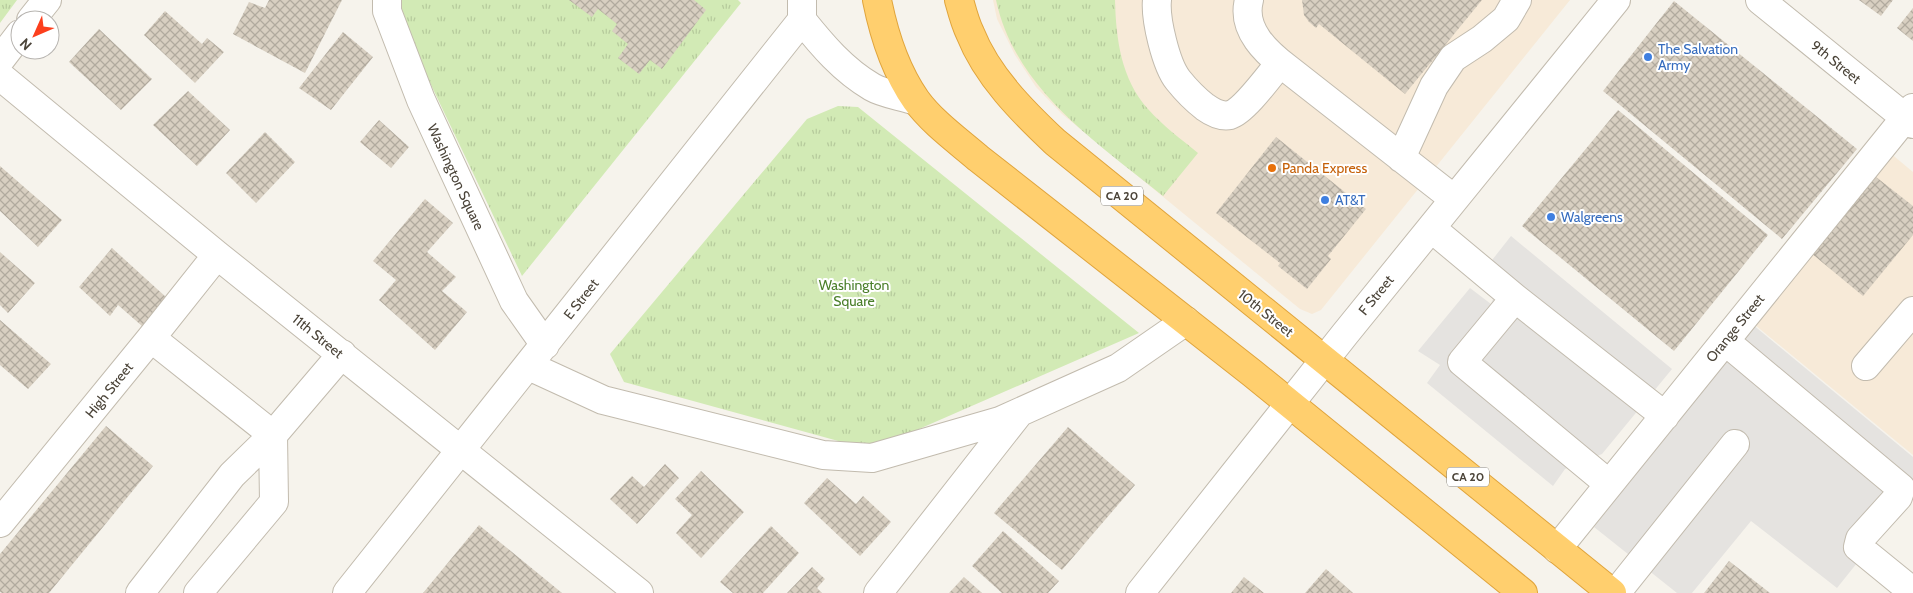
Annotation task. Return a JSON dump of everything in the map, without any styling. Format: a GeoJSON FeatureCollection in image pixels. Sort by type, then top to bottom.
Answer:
{"type":"FeatureCollection","features":[{"type":"Feature","properties":{"kind":"highway"},"geometry":{"type":"LineString","coordinates":[[877,0],[883,30],[898,69],[916,101],[942,127],[978,158],[1290,404],[1522,593]]}},
{"type":"Feature","properties":{"kind":"highway","name":"10th Street"},"geometry":{"type":"LineString","coordinates":[[959,0],[970,34],[985,62],[1025,113],[1056,142],[1612,593]]}},
{"type":"Feature","properties":{"kind":"street","name":"Washington Square"},"geometry":{"type":"LineString","coordinates":[[388,0],[387,11],[421,100],[514,301],[546,345]]}},
{"type":"Feature","properties":{"kind":"street"},"geometry":{"type":"LineString","coordinates":[[1157,0],[1156,10],[1161,38],[1177,79],[1200,103],[1214,114],[1230,115],[1245,104],[1280,63]]}},
{"type":"Feature","properties":{"kind":"street"},"geometry":{"type":"LineString","coordinates":[[1248,0],[1250,26],[1261,46],[1280,63],[1454,199]]}},
{"type":"Feature","properties":{"kind":"street"},"geometry":{"type":"LineString","coordinates":[[1401,158],[1434,86],[1453,58],[1482,39],[1506,19],[1517,0]]}},
{"type":"Feature","properties":{"kind":"street","name":"F Street"},"geometry":{"type":"LineString","coordinates":[[1140,593],[1454,199],[1616,0]]}},
{"type":"Feature","properties":{"kind":"street","name":"9th Street"},"geometry":{"type":"LineString","coordinates":[[1760,0],[1910,117]]}},
{"type":"Feature","properties":{"kind":"street","name":"E Street"},"geometry":{"type":"LineString","coordinates":[[347,593],[546,345],[802,10]]}},
{"type":"Feature","properties":{"kind":"street"},"geometry":{"type":"LineString","coordinates":[[802,10],[821,45],[837,61],[873,87],[916,101]]}},
{"type":"Feature","properties":{"kind":"street"},"geometry":{"type":"LineString","coordinates":[[0,60],[10,47]]}},
{"type":"Feature","properties":{"kind":"street","name":"11th Street"},"geometry":{"type":"LineString","coordinates":[[0,76],[217,254],[639,593]]}},
{"type":"Feature","properties":{"kind":"street","name":"Orange Street"},"geometry":{"type":"LineString","coordinates":[[1557,549],[1725,341],[1910,117]]}},
{"type":"Feature","properties":{"kind":"street"},"geometry":{"type":"LineString","coordinates":[[1431,228],[1515,298],[1665,416]]}},
{"type":"Feature","properties":{"kind":"street","name":"High Street"},"geometry":{"type":"LineString","coordinates":[[0,524],[152,338],[217,254]]}},
{"type":"Feature","properties":{"kind":"street"},"geometry":{"type":"LineString","coordinates":[[1515,298],[1462,362],[1609,484]]}},
{"type":"Feature","properties":{"kind":"street"},"geometry":{"type":"LineString","coordinates":[[1866,366],[1913,311]]}},
{"type":"Feature","properties":{"kind":"street"},"geometry":{"type":"LineString","coordinates":[[529,366],[603,400],[823,455],[872,458],[1000,421],[1019,413],[1118,368],[1186,321]]}},
{"type":"Feature","properties":{"kind":"street"},"geometry":{"type":"LineString","coordinates":[[152,338],[273,435]]}},
{"type":"Feature","properties":{"kind":"street"},"geometry":{"type":"LineString","coordinates":[[1725,341],[1901,488],[1898,497],[1860,539],[1858,547],[1907,586]]}},
{"type":"Feature","properties":{"kind":"street"},"geometry":{"type":"LineString","coordinates":[[140,593],[232,475],[273,435],[342,354]]}},
{"type":"Feature","properties":{"kind":"street"},"geometry":{"type":"LineString","coordinates":[[878,593],[1019,413]]}},
{"type":"Feature","properties":{"kind":"street"},"geometry":{"type":"LineString","coordinates":[[198,593],[274,502],[273,435]]}},
{"type":"Feature","properties":{"kind":"street"},"geometry":{"type":"LineString","coordinates":[[1616,593],[1735,444]]}},
{"type":"Feature","properties":{"kind":"shaded area"},"geometry":{"type":"Polygon","coordinates":[[[993,0],[1570,0],[1321,310],[1312,314],[1300,309],[1062,114],[1036,87],[1015,55],[997,19],[993,0]]]}},
{"type":"Feature","properties":{"kind":"shaded area"},"geometry":{"type":"Polygon","coordinates":[[[1889,152],[1913,172],[1913,455],[1749,320],[1889,152]]]}},
{"type":"Feature","properties":{"kind":"shaded area"},"geometry":{"type":"Polygon","coordinates":[[[1511,236],[1672,369],[1602,454],[1565,469],[1553,486],[1427,383],[1440,365],[1418,351],[1470,288],[1491,304],[1493,299],[1474,283],[1511,236]]]}},
{"type":"Feature","properties":{"kind":"shaded area"},"geometry":{"type":"Polygon","coordinates":[[[1752,324],[1913,457],[1913,493],[1837,588],[1751,521],[1692,593],[1677,593],[1594,527],[1752,324]]]}},
{"type":"Feature","properties":{"kind":"green space"},"geometry":{"type":"Polygon","coordinates":[[[0,0],[17,0],[0,23],[0,0]]]}},
{"type":"Feature","properties":{"kind":"green space"},"geometry":{"type":"Polygon","coordinates":[[[394,0],[738,0],[741,3],[522,276],[393,5],[394,0]]]}},
{"type":"Feature","properties":{"kind":"green space"},"geometry":{"type":"Polygon","coordinates":[[[996,0],[1115,0],[1119,44],[1126,72],[1132,85],[1148,109],[1198,153],[1163,196],[1086,134],[1040,87],[1021,61],[1006,32],[996,0]]]}},
{"type":"Feature","properties":{"kind":"green space","name":"Washington Square"},"geometry":{"type":"Polygon","coordinates":[[[838,106],[858,107],[1139,333],[871,450],[624,382],[610,354],[807,119],[838,106]]]}},
{"type":"Feature","properties":{"kind":"building"},"geometry":{"type":"Polygon","coordinates":[[[269,0],[342,0],[305,73],[233,34],[249,2],[265,8],[269,0]]]}},
{"type":"Feature","properties":{"kind":"building"},"geometry":{"type":"Polygon","coordinates":[[[569,0],[694,0],[706,10],[662,69],[650,60],[639,74],[618,58],[628,44],[612,31],[617,24],[598,9],[592,17],[569,0]]]}},
{"type":"Feature","properties":{"kind":"building"},"geometry":{"type":"Polygon","coordinates":[[[1302,0],[1482,0],[1405,94],[1319,24],[1316,28],[1309,22],[1304,15],[1302,0]]]}},
{"type":"Feature","properties":{"kind":"building"},"geometry":{"type":"Polygon","coordinates":[[[1859,0],[1893,0],[1881,16],[1859,0]]]}},
{"type":"Feature","properties":{"kind":"building"},"geometry":{"type":"Polygon","coordinates":[[[1674,1],[1857,149],[1782,239],[1603,91],[1674,1]]]}},
{"type":"Feature","properties":{"kind":"building"},"geometry":{"type":"Polygon","coordinates":[[[1913,8],[1913,41],[1897,28],[1913,8]]]}},
{"type":"Feature","properties":{"kind":"building"},"geometry":{"type":"Polygon","coordinates":[[[165,11],[202,44],[207,38],[224,52],[195,83],[144,35],[165,11]]]}},
{"type":"Feature","properties":{"kind":"building"},"geometry":{"type":"Polygon","coordinates":[[[99,29],[152,79],[121,110],[69,62],[99,29]]]}},
{"type":"Feature","properties":{"kind":"building"},"geometry":{"type":"Polygon","coordinates":[[[343,32],[373,57],[331,110],[299,88],[343,32]]]}},
{"type":"Feature","properties":{"kind":"building"},"geometry":{"type":"Polygon","coordinates":[[[188,91],[230,130],[197,166],[153,125],[188,91]]]}},
{"type":"Feature","properties":{"kind":"building"},"geometry":{"type":"Polygon","coordinates":[[[1618,110],[1768,235],[1674,351],[1522,226],[1618,110]]]}},
{"type":"Feature","properties":{"kind":"building"},"geometry":{"type":"Polygon","coordinates":[[[379,120],[409,147],[391,168],[360,142],[379,120]]]}},
{"type":"Feature","properties":{"kind":"building"},"geometry":{"type":"Polygon","coordinates":[[[265,132],[295,162],[256,203],[226,173],[265,132]]]}},
{"type":"Feature","properties":{"kind":"building"},"geometry":{"type":"Polygon","coordinates":[[[1276,137],[1366,209],[1328,256],[1331,259],[1307,289],[1278,266],[1280,263],[1216,213],[1276,137]]]}},
{"type":"Feature","properties":{"kind":"building"},"geometry":{"type":"Polygon","coordinates":[[[0,166],[62,220],[38,247],[0,211],[0,166]]]}},
{"type":"Feature","properties":{"kind":"building"},"geometry":{"type":"Polygon","coordinates":[[[1876,177],[1913,206],[1913,235],[1863,296],[1811,253],[1876,177]]]}},
{"type":"Feature","properties":{"kind":"building"},"geometry":{"type":"Polygon","coordinates":[[[425,199],[453,223],[427,252],[456,277],[442,291],[467,312],[435,350],[379,300],[396,280],[373,261],[425,199]]]}},
{"type":"Feature","properties":{"kind":"building"},"geometry":{"type":"Polygon","coordinates":[[[112,248],[167,298],[142,326],[118,305],[110,316],[79,287],[112,248]]]}},
{"type":"Feature","properties":{"kind":"building"},"geometry":{"type":"Polygon","coordinates":[[[0,252],[35,283],[8,313],[0,305],[0,252]]]}},
{"type":"Feature","properties":{"kind":"building"},"geometry":{"type":"Polygon","coordinates":[[[0,320],[51,364],[28,389],[0,365],[0,320]]]}},
{"type":"Feature","properties":{"kind":"building"},"geometry":{"type":"Polygon","coordinates":[[[106,426],[153,466],[49,593],[0,592],[0,554],[106,426]]]}},
{"type":"Feature","properties":{"kind":"building"},"geometry":{"type":"Polygon","coordinates":[[[1068,427],[1135,485],[1062,570],[994,513],[1068,427]]]}},
{"type":"Feature","properties":{"kind":"building"},"geometry":{"type":"Polygon","coordinates":[[[665,464],[679,478],[637,524],[610,499],[632,476],[644,487],[665,464]]]}},
{"type":"Feature","properties":{"kind":"building"},"geometry":{"type":"Polygon","coordinates":[[[701,471],[744,512],[701,558],[676,533],[692,515],[675,499],[701,471]]]}},
{"type":"Feature","properties":{"kind":"building"},"geometry":{"type":"Polygon","coordinates":[[[827,478],[856,504],[863,496],[891,522],[860,556],[804,503],[827,478]]]}},
{"type":"Feature","properties":{"kind":"building"},"geometry":{"type":"Polygon","coordinates":[[[479,525],[562,593],[423,593],[479,525]]]}},
{"type":"Feature","properties":{"kind":"building"},"geometry":{"type":"Polygon","coordinates":[[[771,526],[799,553],[763,593],[733,593],[720,582],[771,526]]]}},
{"type":"Feature","properties":{"kind":"building"},"geometry":{"type":"Polygon","coordinates":[[[1003,531],[1059,581],[1048,593],[1002,593],[972,566],[1003,531]]]}},
{"type":"Feature","properties":{"kind":"building"},"geometry":{"type":"Polygon","coordinates":[[[1729,561],[1770,593],[1704,593],[1729,561]]]}},
{"type":"Feature","properties":{"kind":"building"},"geometry":{"type":"Polygon","coordinates":[[[812,567],[825,579],[817,588],[822,593],[787,593],[812,567]]]}},
{"type":"Feature","properties":{"kind":"building"},"geometry":{"type":"Polygon","coordinates":[[[1326,569],[1353,593],[1305,593],[1326,569]]]}},
{"type":"Feature","properties":{"kind":"building"},"geometry":{"type":"Polygon","coordinates":[[[964,577],[982,593],[949,593],[964,577]]]}},
{"type":"Feature","properties":{"kind":"building"},"geometry":{"type":"Polygon","coordinates":[[[1244,577],[1264,593],[1231,593],[1244,577]]]}},
{"type":"Feature","properties":{"kind":"place","name":"The Salvation Army"},"geometry":{"type":"Point","coordinates":[1648,57]}},
{"type":"Feature","properties":{"kind":"place","name":"Panda Express"},"geometry":{"type":"Point","coordinates":[1272,168]}},
{"type":"Feature","properties":{"kind":"place","name":"AT&T"},"geometry":{"type":"Point","coordinates":[1325,200]}},
{"type":"Feature","properties":{"kind":"place","name":"Walgreens"},"geometry":{"type":"Point","coordinates":[1551,217]}}]}
